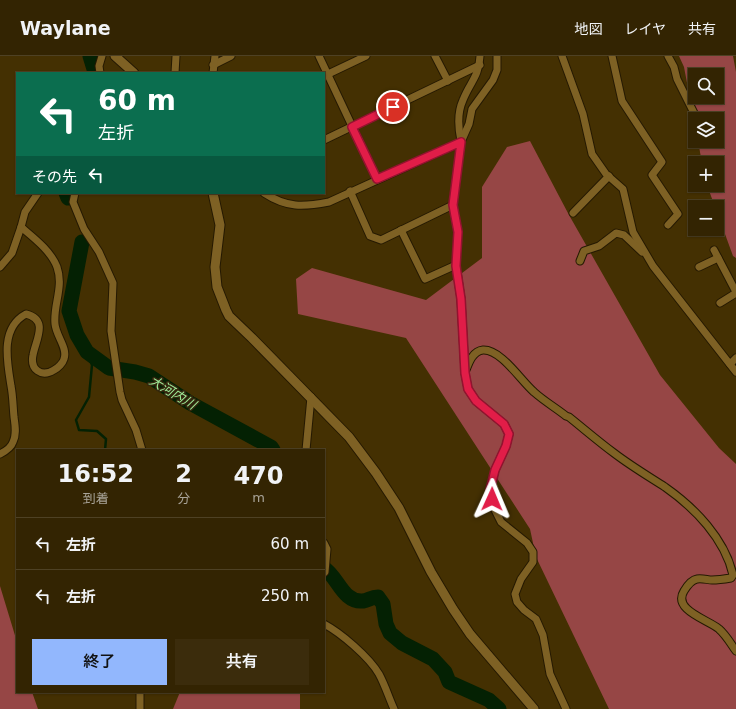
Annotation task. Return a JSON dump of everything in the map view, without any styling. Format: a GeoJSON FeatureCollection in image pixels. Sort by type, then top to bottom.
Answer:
{"type":"FeatureCollection","features":[{"type":"Feature","properties":{"kind":"street"},"geometry":{"type":"LineString","coordinates":[[100,72],[99,66],[102,56]]}},
{"type":"Feature","properties":{"kind":"street"},"geometry":{"type":"LineString","coordinates":[[115,56],[133,72]]}},
{"type":"Feature","properties":{"kind":"street"},"geometry":{"type":"LineString","coordinates":[[175,72],[176,56]]}},
{"type":"Feature","properties":{"kind":"street"},"geometry":{"type":"LineString","coordinates":[[213,72],[215,56]]}},
{"type":"Feature","properties":{"kind":"street"},"geometry":{"type":"LineString","coordinates":[[213,65],[231,56]]}},
{"type":"Feature","properties":{"kind":"street"},"geometry":{"type":"LineString","coordinates":[[320,56],[326,75],[377,179]]}},
{"type":"Feature","properties":{"kind":"street"},"geometry":{"type":"LineString","coordinates":[[326,75],[366,56]]}},
{"type":"Feature","properties":{"kind":"street"},"geometry":{"type":"LineString","coordinates":[[435,56],[448,81]]}},
{"type":"Feature","properties":{"kind":"street"},"geometry":{"type":"LineString","coordinates":[[461,142],[458,127],[462,100],[476,77],[480,65],[480,56]]}},
{"type":"Feature","properties":{"kind":"street"},"geometry":{"type":"LineString","coordinates":[[497,56],[497,70],[493,80],[472,109],[469,124],[461,142],[453,205],[458,232],[456,266],[461,299],[465,373],[468,389],[476,401],[504,424],[509,434],[506,446],[495,470],[490,490],[494,508],[502,522],[527,543],[533,552],[533,562],[521,579],[515,594],[517,602],[524,610],[536,619],[544,635],[550,674],[566,709]]}},
{"type":"Feature","properties":{"kind":"street"},"geometry":{"type":"LineString","coordinates":[[562,56],[583,114],[592,154],[609,176],[622,189],[633,232],[648,258],[736,372]]}},
{"type":"Feature","properties":{"kind":"street"},"geometry":{"type":"LineString","coordinates":[[612,56],[622,101],[662,162],[652,176],[678,214],[668,225]]}},
{"type":"Feature","properties":{"kind":"street"},"geometry":{"type":"LineString","coordinates":[[668,56],[694,112]]}},
{"type":"Feature","properties":{"kind":"street"},"geometry":{"type":"LineString","coordinates":[[325,140],[480,65]]}},
{"type":"Feature","properties":{"kind":"street"},"geometry":{"type":"LineString","coordinates":[[266,194],[281,203],[309,206],[329,202],[350,191],[461,142]]}},
{"type":"Feature","properties":{"kind":"street"},"geometry":{"type":"LineString","coordinates":[[573,213],[609,176]]}},
{"type":"Feature","properties":{"kind":"street"},"geometry":{"type":"LineString","coordinates":[[350,191],[370,236],[381,240],[453,205]]}},
{"type":"Feature","properties":{"kind":"street"},"geometry":{"type":"LineString","coordinates":[[0,267],[12,253],[25,212],[37,194]]}},
{"type":"Feature","properties":{"kind":"street"},"geometry":{"type":"LineString","coordinates":[[75,194],[73,202],[84,229],[99,252],[114,283],[111,330],[116,369],[122,400],[136,430],[142,449]]}},
{"type":"Feature","properties":{"kind":"street"},"geometry":{"type":"LineString","coordinates":[[213,194],[218,210],[220,225],[215,267],[216,287],[229,316],[349,437],[376,473],[399,508],[431,572],[453,610],[470,634],[534,709]]}},
{"type":"Feature","properties":{"kind":"street"},"geometry":{"type":"LineString","coordinates":[[0,454],[11,446],[14,440],[15,430],[12,389],[7,362],[6,343],[10,329],[15,322],[26,314],[36,319],[40,330],[32,356],[34,367],[38,373],[43,374],[54,370],[59,366],[64,359],[65,351],[56,330],[55,322],[60,279],[57,266],[51,256],[21,227]]}},
{"type":"Feature","properties":{"kind":"street"},"geometry":{"type":"LineString","coordinates":[[401,230],[425,279],[456,266]]}},
{"type":"Feature","properties":{"kind":"street"},"geometry":{"type":"LineString","coordinates":[[580,261],[584,251],[598,246],[616,233],[624,235],[648,258]]}},
{"type":"Feature","properties":{"kind":"street"},"geometry":{"type":"LineString","coordinates":[[714,250],[736,292],[720,303]]}},
{"type":"Feature","properties":{"kind":"street"},"geometry":{"type":"LineString","coordinates":[[699,267],[718,258]]}},
{"type":"Feature","properties":{"kind":"street"},"geometry":{"type":"LineString","coordinates":[[465,373],[471,358],[477,352],[484,350],[493,353],[504,361],[533,391],[569,417],[612,452],[683,501],[706,524],[725,550],[731,564],[733,575],[731,578],[713,580],[697,579],[691,581],[682,594],[681,601],[688,609],[719,629],[736,651]]}},
{"type":"Feature","properties":{"kind":"street"},"geometry":{"type":"LineString","coordinates":[[730,364],[736,358]]}},
{"type":"Feature","properties":{"kind":"street"},"geometry":{"type":"LineString","coordinates":[[306,449],[311,397]]}},
{"type":"Feature","properties":{"kind":"street"},"geometry":{"type":"LineString","coordinates":[[325,545],[327,549],[325,573]]}},
{"type":"Feature","properties":{"kind":"street"},"geometry":{"type":"LineString","coordinates":[[325,624],[349,642],[379,674],[394,709]]}},
{"type":"Feature","properties":{"kind":"street"},"geometry":{"type":"LineString","coordinates":[[140,693],[140,709]]}},
{"type":"Feature","properties":{"kind":"shaded area"},"geometry":{"type":"Polygon","coordinates":[[[679,56],[733,56],[736,72],[736,258],[733,256],[724,231],[724,200],[712,200],[710,192],[724,192],[724,156],[701,156],[699,148],[724,148],[724,112],[693,112],[691,104],[724,104],[724,68],[688,68],[688,88],[684,67],[679,56]]]}},
{"type":"Feature","properties":{"kind":"shaded area"},"geometry":{"type":"Polygon","coordinates":[[[530,141],[569,215],[660,375],[719,448],[736,464],[736,709],[609,709],[536,557],[530,529],[406,338],[298,314],[296,279],[312,268],[426,300],[482,258],[482,187],[507,147],[530,141]]]}},
{"type":"Feature","properties":{"kind":"shaded area"},"geometry":{"type":"Polygon","coordinates":[[[0,586],[16,639],[16,693],[32,693],[38,709],[0,709],[0,586]]]}},
{"type":"Feature","properties":{"kind":"shaded area"},"geometry":{"type":"Polygon","coordinates":[[[180,693],[300,693],[300,709],[173,709],[180,693]]]}},
{"type":"Feature","properties":{"kind":"waterway","name":"大河内川"},"geometry":{"type":"LineString","coordinates":[[90,56],[94,69]]}},
{"type":"Feature","properties":{"kind":"waterway","name":"大河内川"},"geometry":{"type":"LineString","coordinates":[[66,194],[68,198]]}},
{"type":"Feature","properties":{"kind":"waterway","name":"大河内川"},"geometry":{"type":"LineString","coordinates":[[82,242],[69,311],[77,335],[87,352],[109,368],[149,376],[190,403],[272,449]]}},
{"type":"Feature","properties":{"kind":"waterway"},"geometry":{"type":"LineString","coordinates":[[87,352],[92,365],[89,397],[76,420],[79,430],[97,431],[106,439],[105,449]]}},
{"type":"Feature","properties":{"kind":"waterway","name":"大河内川"},"geometry":{"type":"LineString","coordinates":[[325,569],[350,598],[356,601],[363,601],[378,597],[383,604],[386,624],[390,633],[402,643],[433,659],[445,672],[449,682],[489,700],[499,709]]}},
{"type":"Feature","properties":{"kind":"route"},"geometry":{"type":"LineString","coordinates":[[393,107],[352,127],[377,179],[461,142],[453,205],[458,232],[456,266],[461,299],[465,373],[468,389],[476,401],[504,424],[509,434],[506,446],[495,470],[490,490],[492,499]]}}]}
